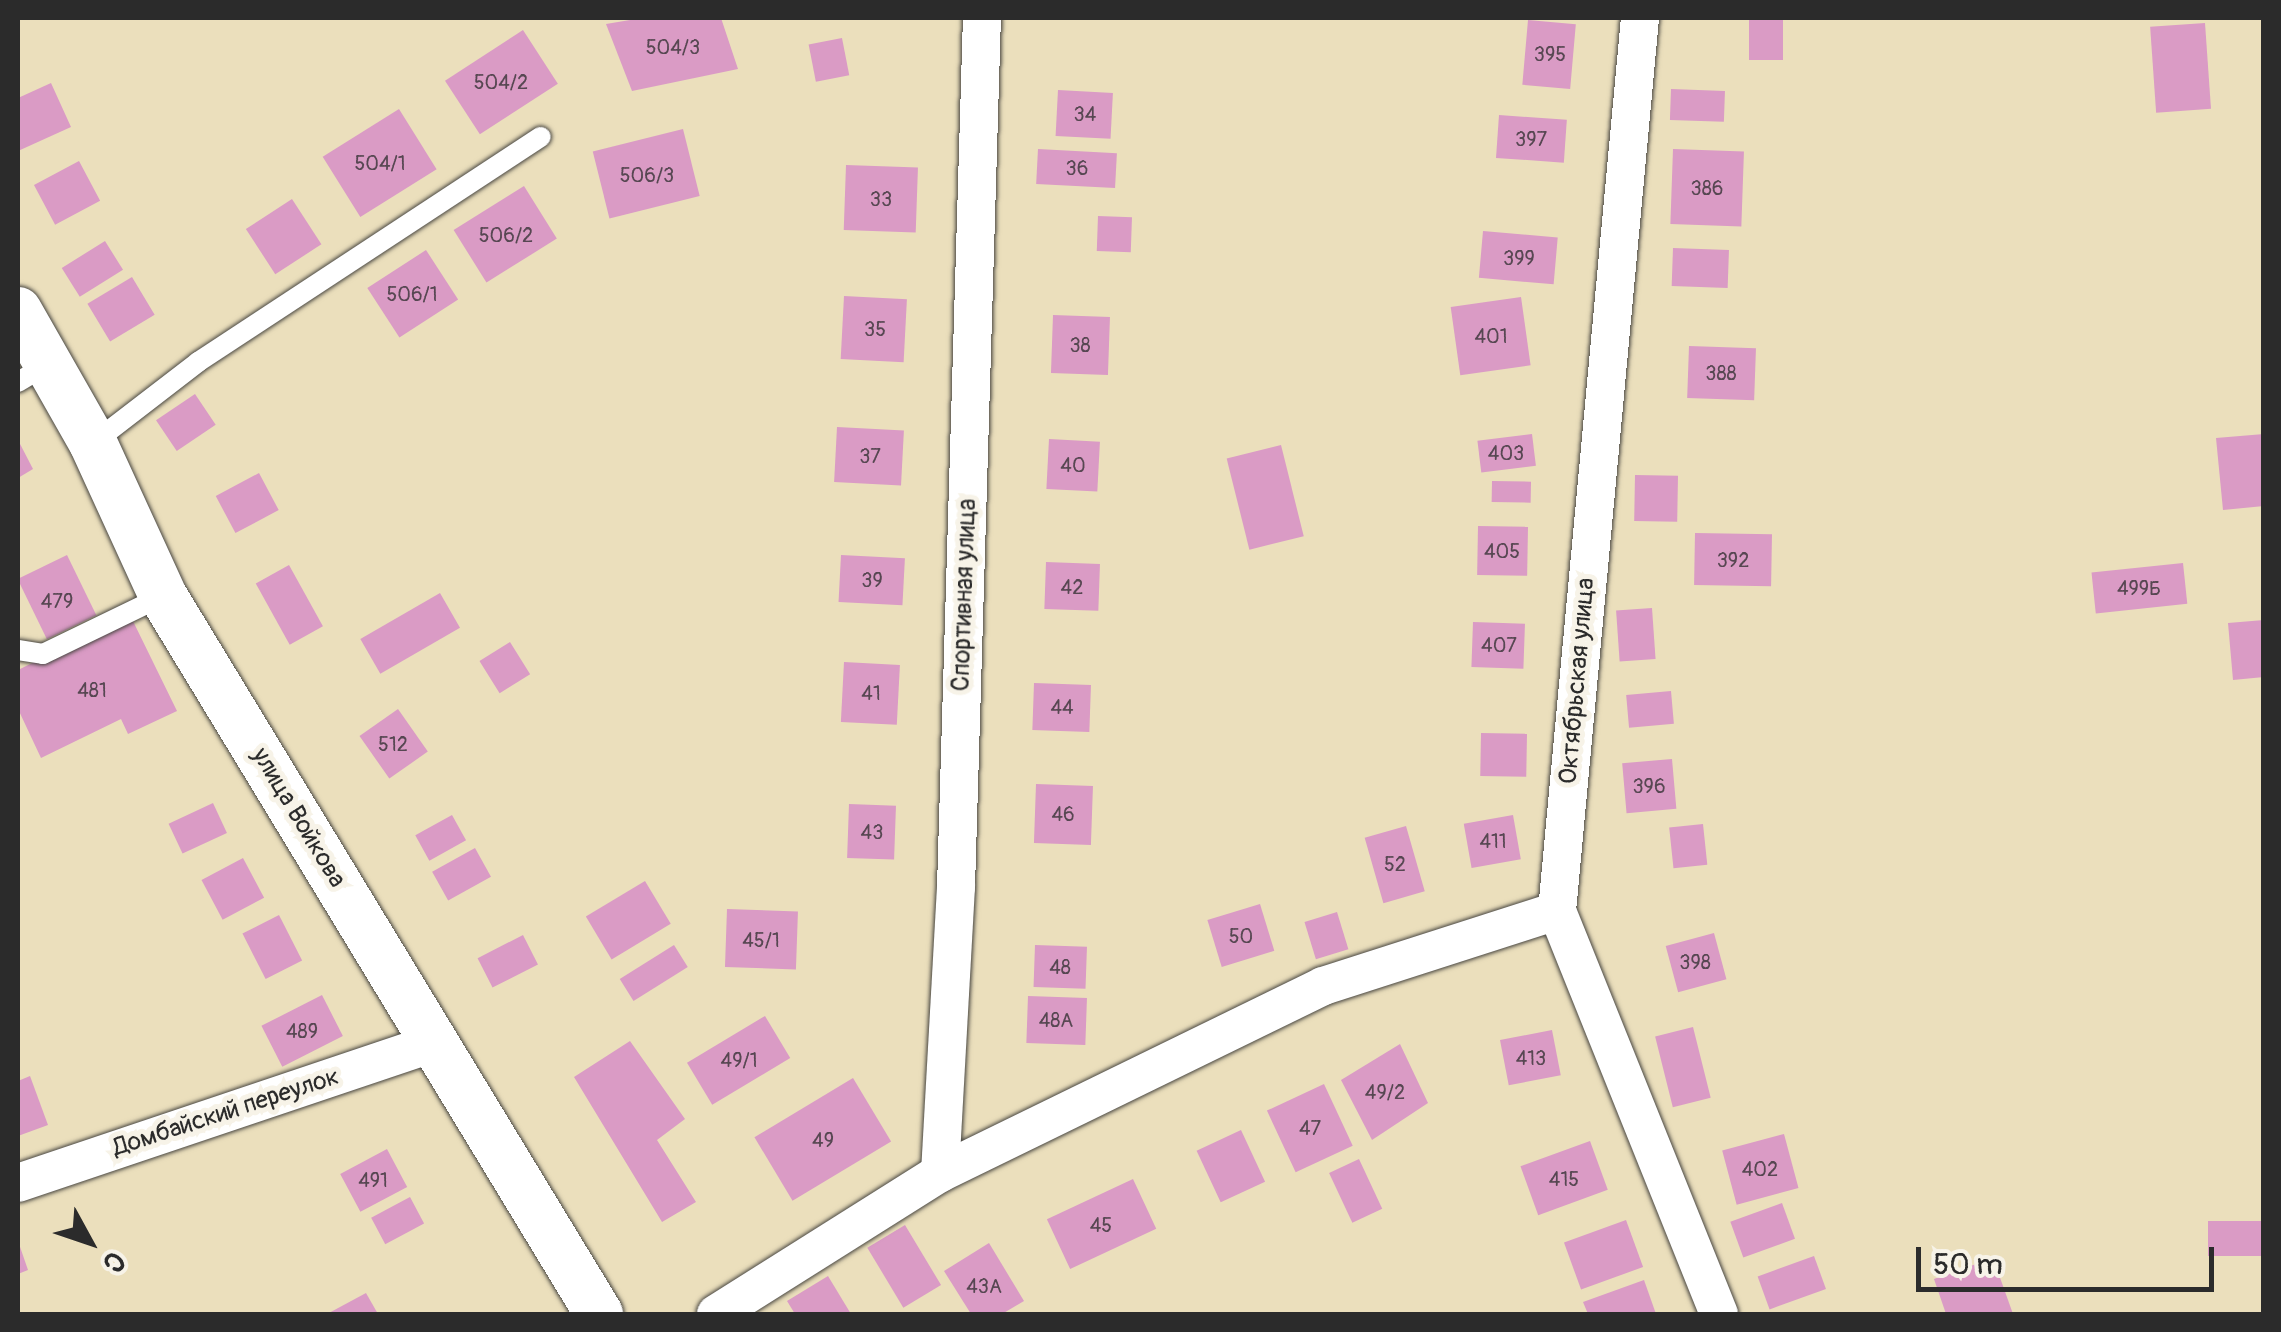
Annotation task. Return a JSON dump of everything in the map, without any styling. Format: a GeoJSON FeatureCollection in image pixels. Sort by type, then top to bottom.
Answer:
{"type":"FeatureCollection","features":[{"type":"Feature","properties":{"kind":"street","name":"Спортивная улица"},"geometry":{"type":"LineString","coordinates":[[940,1173],[956,888],[982,18]]}},
{"type":"Feature","properties":{"kind":"street","name":"Октябрьская улица"},"geometry":{"type":"LineString","coordinates":[[1640,18],[1557,911],[1719,1314]]}},
{"type":"Feature","properties":{"kind":"street","name":"улица Войкова"},"geometry":{"type":"LineString","coordinates":[[18,310],[33,373],[93,443],[163,596],[599,1314]]}},
{"type":"Feature","properties":{"kind":"street"},"geometry":{"type":"LineString","coordinates":[[716,1314],[940,1173],[1322,986],[1557,911]]}},
{"type":"Feature","properties":{"kind":"street","name":"Домбайский переулок"},"geometry":{"type":"LineString","coordinates":[[18,1182],[436,1043]]}},
{"type":"Feature","properties":{"kind":"lane"},"geometry":{"type":"LineString","coordinates":[[93,443],[198,362],[541,137]]}},
{"type":"Feature","properties":{"kind":"lane"},"geometry":{"type":"LineString","coordinates":[[18,650],[43,654],[163,596]]}},
{"type":"Feature","properties":{"kind":"building"},"geometry":{"type":"Polygon","coordinates":[[[642,18],[721,18],[738,69],[632,91],[606,24],[642,18]]]}},
{"type":"Feature","properties":{"kind":"building"},"geometry":{"type":"Polygon","coordinates":[[[1749,18],[1783,18],[1783,60],[1749,60],[1749,18]]]}},
{"type":"Feature","properties":{"kind":"building"},"geometry":{"type":"Polygon","coordinates":[[[1528,20],[1576,24],[1570,89],[1522,85],[1528,20]]]}},
{"type":"Feature","properties":{"kind":"building"},"geometry":{"type":"Polygon","coordinates":[[[2205,23],[2211,109],[2156,113],[2150,27],[2205,23]]]}},
{"type":"Feature","properties":{"kind":"building"},"geometry":{"type":"Polygon","coordinates":[[[523,30],[558,84],[480,134],[445,81],[523,30]]]}},
{"type":"Feature","properties":{"kind":"building"},"geometry":{"type":"Polygon","coordinates":[[[842,38],[849,75],[816,82],[809,44],[842,38]]]}},
{"type":"Feature","properties":{"kind":"building"},"geometry":{"type":"Polygon","coordinates":[[[51,83],[71,127],[18,151],[18,98],[51,83]]]}},
{"type":"Feature","properties":{"kind":"building"},"geometry":{"type":"Polygon","coordinates":[[[1671,89],[1725,91],[1724,122],[1670,120],[1671,89]]]}},
{"type":"Feature","properties":{"kind":"building"},"geometry":{"type":"Polygon","coordinates":[[[1058,90],[1113,93],[1111,139],[1056,136],[1058,90]]]}},
{"type":"Feature","properties":{"kind":"building"},"geometry":{"type":"Polygon","coordinates":[[[399,109],[437,169],[360,217],[323,157],[399,109]]]}},
{"type":"Feature","properties":{"kind":"building"},"geometry":{"type":"Polygon","coordinates":[[[1499,115],[1567,120],[1564,163],[1496,158],[1499,115]]]}},
{"type":"Feature","properties":{"kind":"building"},"geometry":{"type":"Polygon","coordinates":[[[683,129],[700,196],[609,218],[593,151],[683,129]]]}},
{"type":"Feature","properties":{"kind":"building"},"geometry":{"type":"Polygon","coordinates":[[[1038,149],[1117,153],[1115,188],[1036,184],[1038,149]]]}},
{"type":"Feature","properties":{"kind":"building"},"geometry":{"type":"Polygon","coordinates":[[[1673,149],[1744,151],[1741,226],[1670,224],[1673,149]]]}},
{"type":"Feature","properties":{"kind":"building"},"geometry":{"type":"Polygon","coordinates":[[[79,161],[100,201],[55,225],[34,185],[79,161]]]}},
{"type":"Feature","properties":{"kind":"building"},"geometry":{"type":"Polygon","coordinates":[[[846,165],[918,168],[916,232],[844,230],[846,165]]]}},
{"type":"Feature","properties":{"kind":"building"},"geometry":{"type":"Polygon","coordinates":[[[524,186],[557,239],[486,283],[454,230],[524,186]]]}},
{"type":"Feature","properties":{"kind":"building"},"geometry":{"type":"Polygon","coordinates":[[[292,199],[321,244],[275,274],[246,229],[292,199]]]}},
{"type":"Feature","properties":{"kind":"building"},"geometry":{"type":"Polygon","coordinates":[[[1098,216],[1132,217],[1131,252],[1097,251],[1098,216]]]}},
{"type":"Feature","properties":{"kind":"building"},"geometry":{"type":"Polygon","coordinates":[[[1483,231],[1558,238],[1554,284],[1479,278],[1483,231]]]}},
{"type":"Feature","properties":{"kind":"building"},"geometry":{"type":"Polygon","coordinates":[[[105,241],[123,270],[80,297],[62,268],[105,241]]]}},
{"type":"Feature","properties":{"kind":"building"},"geometry":{"type":"Polygon","coordinates":[[[1673,248],[1729,250],[1728,288],[1672,286],[1673,248]]]}},
{"type":"Feature","properties":{"kind":"building"},"geometry":{"type":"Polygon","coordinates":[[[426,250],[458,299],[399,338],[367,288],[426,250]]]}},
{"type":"Feature","properties":{"kind":"building"},"geometry":{"type":"Polygon","coordinates":[[[132,277],[155,315],[110,341],[87,304],[132,277]]]}},
{"type":"Feature","properties":{"kind":"building"},"geometry":{"type":"Polygon","coordinates":[[[844,296],[907,299],[904,362],[841,359],[844,296]]]}},
{"type":"Feature","properties":{"kind":"building"},"geometry":{"type":"Polygon","coordinates":[[[1521,297],[1531,365],[1460,375],[1451,307],[1521,297]]]}},
{"type":"Feature","properties":{"kind":"building"},"geometry":{"type":"Polygon","coordinates":[[[1053,315],[1110,317],[1108,375],[1051,373],[1053,315]]]}},
{"type":"Feature","properties":{"kind":"building"},"geometry":{"type":"Polygon","coordinates":[[[1689,346],[1756,348],[1754,400],[1687,398],[1689,346]]]}},
{"type":"Feature","properties":{"kind":"building"},"geometry":{"type":"Polygon","coordinates":[[[195,394],[216,425],[177,451],[156,420],[195,394]]]}},
{"type":"Feature","properties":{"kind":"building"},"geometry":{"type":"Polygon","coordinates":[[[837,427],[904,431],[901,485],[834,482],[837,427]]]}},
{"type":"Feature","properties":{"kind":"building"},"geometry":{"type":"Polygon","coordinates":[[[1532,434],[1536,466],[1481,472],[1477,441],[1532,434]]]}},
{"type":"Feature","properties":{"kind":"building"},"geometry":{"type":"Polygon","coordinates":[[[2264,434],[2264,506],[2223,510],[2216,438],[2264,434]]]}},
{"type":"Feature","properties":{"kind":"building"},"geometry":{"type":"Polygon","coordinates":[[[1049,439],[1100,442],[1097,492],[1046,489],[1049,439]]]}},
{"type":"Feature","properties":{"kind":"building"},"geometry":{"type":"Polygon","coordinates":[[[18,440],[33,469],[18,478],[18,440]]]}},
{"type":"Feature","properties":{"kind":"building"},"geometry":{"type":"Polygon","coordinates":[[[1281,445],[1304,536],[1249,550],[1227,459],[1281,445]]]}},
{"type":"Feature","properties":{"kind":"building"},"geometry":{"type":"Polygon","coordinates":[[[259,473],[279,510],[235,533],[216,496],[259,473]]]}},
{"type":"Feature","properties":{"kind":"building"},"geometry":{"type":"Polygon","coordinates":[[[1635,475],[1678,476],[1677,522],[1634,521],[1635,475]]]}},
{"type":"Feature","properties":{"kind":"building"},"geometry":{"type":"Polygon","coordinates":[[[1492,481],[1531,482],[1531,503],[1492,502],[1492,481]]]}},
{"type":"Feature","properties":{"kind":"building"},"geometry":{"type":"Polygon","coordinates":[[[1478,526],[1528,527],[1527,576],[1477,575],[1478,526]]]}},
{"type":"Feature","properties":{"kind":"building"},"geometry":{"type":"Polygon","coordinates":[[[1695,533],[1772,534],[1771,586],[1694,585],[1695,533]]]}},
{"type":"Feature","properties":{"kind":"building"},"geometry":{"type":"Polygon","coordinates":[[[67,555],[96,615],[47,639],[18,579],[67,555]]]}},
{"type":"Feature","properties":{"kind":"building"},"geometry":{"type":"Polygon","coordinates":[[[841,555],[905,558],[902,605],[839,602],[841,555]]]}},
{"type":"Feature","properties":{"kind":"building"},"geometry":{"type":"Polygon","coordinates":[[[1046,562],[1100,564],[1098,611],[1044,609],[1046,562]]]}},
{"type":"Feature","properties":{"kind":"building"},"geometry":{"type":"Polygon","coordinates":[[[2183,563],[2187,604],[2096,613],[2092,573],[2183,563]]]}},
{"type":"Feature","properties":{"kind":"building"},"geometry":{"type":"Polygon","coordinates":[[[289,565],[323,626],[290,645],[256,583],[289,565]]]}},
{"type":"Feature","properties":{"kind":"building"},"geometry":{"type":"Polygon","coordinates":[[[440,593],[460,628],[380,674],[360,639],[440,593]]]}},
{"type":"Feature","properties":{"kind":"building"},"geometry":{"type":"Polygon","coordinates":[[[1652,608],[1656,659],[1620,661],[1616,611],[1652,608]]]}},
{"type":"Feature","properties":{"kind":"building"},"geometry":{"type":"Polygon","coordinates":[[[130,615],[177,711],[128,734],[121,719],[41,758],[18,709],[18,670],[130,615]]]}},
{"type":"Feature","properties":{"kind":"building"},"geometry":{"type":"Polygon","coordinates":[[[2264,620],[2264,677],[2233,680],[2228,623],[2264,620]]]}},
{"type":"Feature","properties":{"kind":"building"},"geometry":{"type":"Polygon","coordinates":[[[1473,622],[1525,624],[1523,669],[1471,667],[1473,622]]]}},
{"type":"Feature","properties":{"kind":"building"},"geometry":{"type":"Polygon","coordinates":[[[510,642],[530,674],[500,693],[479,661],[510,642]]]}},
{"type":"Feature","properties":{"kind":"building"},"geometry":{"type":"Polygon","coordinates":[[[844,662],[900,665],[897,725],[841,722],[844,662]]]}},
{"type":"Feature","properties":{"kind":"building"},"geometry":{"type":"Polygon","coordinates":[[[1034,683],[1091,685],[1089,732],[1032,730],[1034,683]]]}},
{"type":"Feature","properties":{"kind":"building"},"geometry":{"type":"Polygon","coordinates":[[[1671,691],[1674,724],[1629,728],[1626,695],[1671,691]]]}},
{"type":"Feature","properties":{"kind":"building"},"geometry":{"type":"Polygon","coordinates":[[[398,709],[428,752],[389,779],[359,736],[398,709]]]}},
{"type":"Feature","properties":{"kind":"building"},"geometry":{"type":"Polygon","coordinates":[[[1481,733],[1527,734],[1526,777],[1480,776],[1481,733]]]}},
{"type":"Feature","properties":{"kind":"building"},"geometry":{"type":"Polygon","coordinates":[[[1672,759],[1676,809],[1627,813],[1622,763],[1672,759]]]}},
{"type":"Feature","properties":{"kind":"building"},"geometry":{"type":"Polygon","coordinates":[[[1036,784],[1093,786],[1091,845],[1034,843],[1036,784]]]}},
{"type":"Feature","properties":{"kind":"building"},"geometry":{"type":"Polygon","coordinates":[[[213,803],[227,833],[183,854],[169,824],[213,803]]]}},
{"type":"Feature","properties":{"kind":"building"},"geometry":{"type":"Polygon","coordinates":[[[849,804],[896,806],[894,860],[847,858],[849,804]]]}},
{"type":"Feature","properties":{"kind":"building"},"geometry":{"type":"Polygon","coordinates":[[[452,815],[466,840],[429,861],[415,835],[452,815]]]}},
{"type":"Feature","properties":{"kind":"building"},"geometry":{"type":"Polygon","coordinates":[[[1513,815],[1521,859],[1472,868],[1464,824],[1513,815]]]}},
{"type":"Feature","properties":{"kind":"building"},"geometry":{"type":"Polygon","coordinates":[[[1703,824],[1707,865],[1673,868],[1669,828],[1703,824]]]}},
{"type":"Feature","properties":{"kind":"building"},"geometry":{"type":"Polygon","coordinates":[[[1406,826],[1425,891],[1383,903],[1365,838],[1406,826]]]}},
{"type":"Feature","properties":{"kind":"building"},"geometry":{"type":"Polygon","coordinates":[[[475,848],[491,877],[448,901],[432,872],[475,848]]]}},
{"type":"Feature","properties":{"kind":"building"},"geometry":{"type":"Polygon","coordinates":[[[243,858],[264,898],[223,920],[202,880],[243,858]]]}},
{"type":"Feature","properties":{"kind":"building"},"geometry":{"type":"Polygon","coordinates":[[[645,881],[671,924],[612,959],[586,917],[645,881]]]}},
{"type":"Feature","properties":{"kind":"building"},"geometry":{"type":"Polygon","coordinates":[[[1260,904],[1274,951],[1222,967],[1207,920],[1260,904]]]}},
{"type":"Feature","properties":{"kind":"building"},"geometry":{"type":"Polygon","coordinates":[[[727,909],[798,911],[796,969],[725,967],[727,909]]]}},
{"type":"Feature","properties":{"kind":"building"},"geometry":{"type":"Polygon","coordinates":[[[1337,912],[1348,949],[1316,959],[1304,922],[1337,912]]]}},
{"type":"Feature","properties":{"kind":"building"},"geometry":{"type":"Polygon","coordinates":[[[279,915],[302,960],[266,979],[242,934],[279,915]]]}},
{"type":"Feature","properties":{"kind":"building"},"geometry":{"type":"Polygon","coordinates":[[[1714,933],[1726,979],[1678,992],[1666,946],[1714,933]]]}},
{"type":"Feature","properties":{"kind":"building"},"geometry":{"type":"Polygon","coordinates":[[[523,935],[538,964],[493,988],[478,958],[523,935]]]}},
{"type":"Feature","properties":{"kind":"building"},"geometry":{"type":"Polygon","coordinates":[[[674,945],[688,967],[634,1001],[620,979],[674,945]]]}},
{"type":"Feature","properties":{"kind":"building"},"geometry":{"type":"Polygon","coordinates":[[[1035,945],[1087,947],[1086,989],[1034,987],[1035,945]]]}},
{"type":"Feature","properties":{"kind":"building"},"geometry":{"type":"Polygon","coordinates":[[[322,995],[343,1036],[282,1067],[261,1026],[322,995]]]}},
{"type":"Feature","properties":{"kind":"building"},"geometry":{"type":"Polygon","coordinates":[[[1028,996],[1087,998],[1085,1045],[1026,1043],[1028,996]]]}},
{"type":"Feature","properties":{"kind":"building"},"geometry":{"type":"Polygon","coordinates":[[[765,1016],[790,1058],[712,1105],[687,1063],[765,1016]]]}},
{"type":"Feature","properties":{"kind":"building"},"geometry":{"type":"Polygon","coordinates":[[[1693,1027],[1711,1098],[1673,1107],[1655,1036],[1693,1027]]]}},
{"type":"Feature","properties":{"kind":"building"},"geometry":{"type":"Polygon","coordinates":[[[1552,1030],[1561,1075],[1509,1085],[1500,1040],[1552,1030]]]}},
{"type":"Feature","properties":{"kind":"building"},"geometry":{"type":"Polygon","coordinates":[[[630,1041],[685,1119],[657,1140],[696,1202],[662,1222],[574,1077],[630,1041]]]}},
{"type":"Feature","properties":{"kind":"building"},"geometry":{"type":"Polygon","coordinates":[[[1400,1044],[1428,1103],[1372,1140],[1341,1080],[1400,1044]]]}},
{"type":"Feature","properties":{"kind":"building"},"geometry":{"type":"Polygon","coordinates":[[[30,1076],[48,1125],[18,1136],[18,1081],[30,1076]]]}},
{"type":"Feature","properties":{"kind":"building"},"geometry":{"type":"Polygon","coordinates":[[[853,1078],[891,1141],[793,1201],[754,1137],[853,1078]]]}},
{"type":"Feature","properties":{"kind":"building"},"geometry":{"type":"Polygon","coordinates":[[[1324,1084],[1353,1146],[1296,1172],[1267,1111],[1324,1084]]]}},
{"type":"Feature","properties":{"kind":"building"},"geometry":{"type":"Polygon","coordinates":[[[1241,1130],[1265,1182],[1221,1202],[1197,1151],[1241,1130]]]}},
{"type":"Feature","properties":{"kind":"building"},"geometry":{"type":"Polygon","coordinates":[[[1784,1134],[1798,1188],[1737,1205],[1722,1151],[1784,1134]]]}},
{"type":"Feature","properties":{"kind":"building"},"geometry":{"type":"Polygon","coordinates":[[[1590,1141],[1608,1190],[1538,1215],[1520,1166],[1590,1141]]]}},
{"type":"Feature","properties":{"kind":"building"},"geometry":{"type":"Polygon","coordinates":[[[387,1149],[407,1187],[360,1212],[340,1174],[387,1149]]]}},
{"type":"Feature","properties":{"kind":"building"},"geometry":{"type":"Polygon","coordinates":[[[1359,1159],[1382,1209],[1352,1223],[1329,1173],[1359,1159]]]}},
{"type":"Feature","properties":{"kind":"building"},"geometry":{"type":"Polygon","coordinates":[[[1133,1179],[1156,1229],[1070,1269],[1047,1219],[1133,1179]]]}},
{"type":"Feature","properties":{"kind":"building"},"geometry":{"type":"Polygon","coordinates":[[[410,1197],[424,1223],[385,1244],[371,1218],[410,1197]]]}},
{"type":"Feature","properties":{"kind":"building"},"geometry":{"type":"Polygon","coordinates":[[[1782,1203],[1795,1239],[1743,1258],[1730,1222],[1782,1203]]]}},
{"type":"Feature","properties":{"kind":"building"},"geometry":{"type":"Polygon","coordinates":[[[1626,1220],[1643,1267],[1581,1290],[1564,1243],[1626,1220]]]}},
{"type":"Feature","properties":{"kind":"building"},"geometry":{"type":"Polygon","coordinates":[[[2208,1221],[2264,1221],[2264,1256],[2208,1256],[2208,1221]]]}},
{"type":"Feature","properties":{"kind":"building"},"geometry":{"type":"Polygon","coordinates":[[[905,1225],[941,1285],[903,1308],[867,1248],[905,1225]]]}},
{"type":"Feature","properties":{"kind":"building"},"geometry":{"type":"Polygon","coordinates":[[[18,1241],[28,1270],[18,1274],[18,1241]]]}},
{"type":"Feature","properties":{"kind":"building"},"geometry":{"type":"Polygon","coordinates":[[[989,1243],[1024,1301],[1002,1314],[971,1314],[944,1271],[989,1243]]]}},
{"type":"Feature","properties":{"kind":"building"},"geometry":{"type":"Polygon","coordinates":[[[1814,1256],[1826,1289],[1770,1309],[1758,1277],[1814,1256]]]}},
{"type":"Feature","properties":{"kind":"building"},"geometry":{"type":"Polygon","coordinates":[[[1993,1258],[2013,1314],[1946,1314],[1934,1279],[1993,1258]]]}},
{"type":"Feature","properties":{"kind":"building"},"geometry":{"type":"Polygon","coordinates":[[[828,1276],[851,1314],[795,1314],[787,1301],[828,1276]]]}},
{"type":"Feature","properties":{"kind":"building"},"geometry":{"type":"Polygon","coordinates":[[[1644,1280],[1656,1314],[1588,1314],[1583,1302],[1644,1280]]]}},
{"type":"Feature","properties":{"kind":"building"},"geometry":{"type":"Polygon","coordinates":[[[366,1293],[378,1314],[327,1314],[366,1293]]]}}]}
